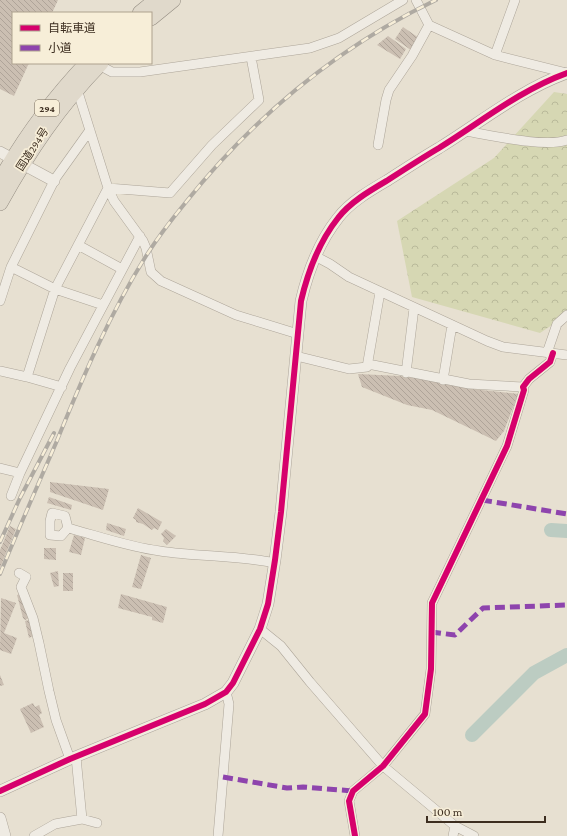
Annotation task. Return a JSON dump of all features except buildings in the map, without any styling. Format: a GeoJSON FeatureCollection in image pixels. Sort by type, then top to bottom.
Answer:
{"type":"FeatureCollection","features":[{"type":"Feature","properties":{"kind":"highway"},"geometry":{"type":"LineString","coordinates":[[141,12],[156,0]]}},
{"type":"Feature","properties":{"kind":"highway"},"geometry":{"type":"LineString","coordinates":[[152,17],[173,0]]}},
{"type":"Feature","properties":{"kind":"highway","name":"国道294号"},"geometry":{"type":"LineString","coordinates":[[0,203],[12,158],[54,116],[96,64]]}},
{"type":"Feature","properties":{"kind":"highway","name":"国道294号"},"geometry":{"type":"LineString","coordinates":[[0,181],[12,158],[48,108],[96,64]]}},
{"type":"Feature","properties":{"kind":"street"},"geometry":{"type":"LineString","coordinates":[[96,64],[112,72],[140,72],[310,48],[339,38],[402,0]]}},
{"type":"Feature","properties":{"kind":"street"},"geometry":{"type":"LineString","coordinates":[[416,0],[430,25],[495,55],[566,73]]}},
{"type":"Feature","properties":{"kind":"street"},"geometry":{"type":"LineString","coordinates":[[495,55],[515,0]]}},
{"type":"Feature","properties":{"kind":"street"},"geometry":{"type":"LineString","coordinates":[[378,145],[389,90],[412,56],[430,25]]}},
{"type":"Feature","properties":{"kind":"street"},"geometry":{"type":"LineString","coordinates":[[108,188],[170,193],[212,145],[259,100],[251,57]]}},
{"type":"Feature","properties":{"kind":"street"},"geometry":{"type":"LineString","coordinates":[[0,791],[73,758],[205,704],[226,692],[234,683],[260,629],[268,604],[275,563],[303,294],[307,275],[322,242],[337,218],[374,188],[505,104],[566,73]]}},
{"type":"Feature","properties":{"kind":"street"},"geometry":{"type":"LineString","coordinates":[[77,89],[108,188],[114,201],[140,236],[146,248],[151,272],[161,281],[236,315],[298,334]]}},
{"type":"Feature","properties":{"kind":"street"},"geometry":{"type":"LineString","coordinates":[[0,301],[11,267],[54,181],[90,130]]}},
{"type":"Feature","properties":{"kind":"street"},"geometry":{"type":"LineString","coordinates":[[465,131],[545,143],[562,142],[567,140]]}},
{"type":"Feature","properties":{"kind":"street"},"geometry":{"type":"LineString","coordinates":[[12,158],[54,181]]}},
{"type":"Feature","properties":{"kind":"street"},"geometry":{"type":"LineString","coordinates":[[27,377],[55,289],[108,188]]}},
{"type":"Feature","properties":{"kind":"street"},"geometry":{"type":"LineString","coordinates":[[11,496],[20,473],[62,387],[103,305],[140,236]]}},
{"type":"Feature","properties":{"kind":"street"},"geometry":{"type":"LineString","coordinates":[[78,244],[122,269]]}},
{"type":"Feature","properties":{"kind":"street"},"geometry":{"type":"LineString","coordinates":[[315,256],[349,277],[414,308],[503,347],[567,355]]}},
{"type":"Feature","properties":{"kind":"street"},"geometry":{"type":"LineString","coordinates":[[11,267],[55,289],[103,305]]}},
{"type":"Feature","properties":{"kind":"street"},"geometry":{"type":"LineString","coordinates":[[296,356],[349,369],[367,367],[380,292]]}},
{"type":"Feature","properties":{"kind":"street"},"geometry":{"type":"LineString","coordinates":[[406,373],[414,308]]}},
{"type":"Feature","properties":{"kind":"street"},"geometry":{"type":"LineString","coordinates":[[355,836],[349,801],[353,791],[383,766],[425,714],[431,669],[432,603],[507,446],[524,390],[523,387],[529,379],[550,362],[550,353],[557,324],[567,315]]}},
{"type":"Feature","properties":{"kind":"street"},"geometry":{"type":"LineString","coordinates":[[443,380],[452,325]]}},
{"type":"Feature","properties":{"kind":"street"},"geometry":{"type":"LineString","coordinates":[[368,364],[406,373],[469,384],[523,387]]}},
{"type":"Feature","properties":{"kind":"street"},"geometry":{"type":"LineString","coordinates":[[0,371],[62,387]]}},
{"type":"Feature","properties":{"kind":"street"},"geometry":{"type":"LineString","coordinates":[[0,468],[20,473]]}},
{"type":"Feature","properties":{"kind":"street"},"geometry":{"type":"LineString","coordinates":[[68,528],[160,552],[225,556],[275,563]]}},
{"type":"Feature","properties":{"kind":"street"},"geometry":{"type":"LineString","coordinates":[[19,573],[26,577],[21,587],[34,624],[56,720],[73,758],[82,819]]}},
{"type":"Feature","properties":{"kind":"street"},"geometry":{"type":"LineString","coordinates":[[260,629],[281,646],[310,682],[383,766],[455,826],[474,836]]}},
{"type":"Feature","properties":{"kind":"street"},"geometry":{"type":"LineString","coordinates":[[218,836],[229,704],[226,692]]}},
{"type":"Feature","properties":{"kind":"street"},"geometry":{"type":"LineString","coordinates":[[0,818],[5,836]]}},
{"type":"Feature","properties":{"kind":"street"},"geometry":{"type":"LineString","coordinates":[[34,836],[55,824],[82,819],[97,823]]}},
{"type":"Feature","properties":{"kind":"street"},"geometry":{"type":"LineString","coordinates":[[453,836],[455,826]]}},
{"type":"Feature","properties":{"kind":"green space"},"geometry":{"type":"Polygon","coordinates":[[[554,92],[567,94],[567,315],[540,333],[412,297],[397,221],[494,158],[554,92]]]}},
{"type":"Feature","properties":{"kind":"waterway"},"geometry":{"type":"LineString","coordinates":[[551,530],[567,531]]}},
{"type":"Feature","properties":{"kind":"waterway"},"geometry":{"type":"LineString","coordinates":[[472,735],[534,673],[567,655]]}},
{"type":"Feature","properties":{"kind":"railway"},"geometry":{"type":"LineString","coordinates":[[0,574],[76,395],[108,324],[133,278],[165,228],[212,171],[269,113],[332,62],[365,39],[436,0]]}},
{"type":"Feature","properties":{"kind":"railway"},"geometry":{"type":"LineString","coordinates":[[0,542],[20,498],[54,433]]}},
{"type":"Feature","properties":{"kind":"marked path"},"geometry":{"type":"LineString","coordinates":[[482,500],[567,514]]}},
{"type":"Feature","properties":{"kind":"marked path"},"geometry":{"type":"LineString","coordinates":[[431,632],[455,635],[483,608],[567,605]]}},
{"type":"Feature","properties":{"kind":"marked path"},"geometry":{"type":"LineString","coordinates":[[223,777],[287,788],[303,787],[353,791]]}},
{"type":"Feature","properties":{"kind":"cycle path"},"geometry":{"type":"LineString","coordinates":[[0,791],[70,759],[205,704],[226,692],[233,683],[260,629],[268,604],[281,512],[301,301],[315,257],[325,237],[343,212],[361,197],[517,97],[567,73]]}},
{"type":"Feature","properties":{"kind":"cycle path"},"geometry":{"type":"LineString","coordinates":[[355,836],[349,801],[353,791],[383,766],[425,714],[431,669],[432,603],[507,446],[524,390],[523,387],[529,379],[550,362],[553,353]]}}]}
